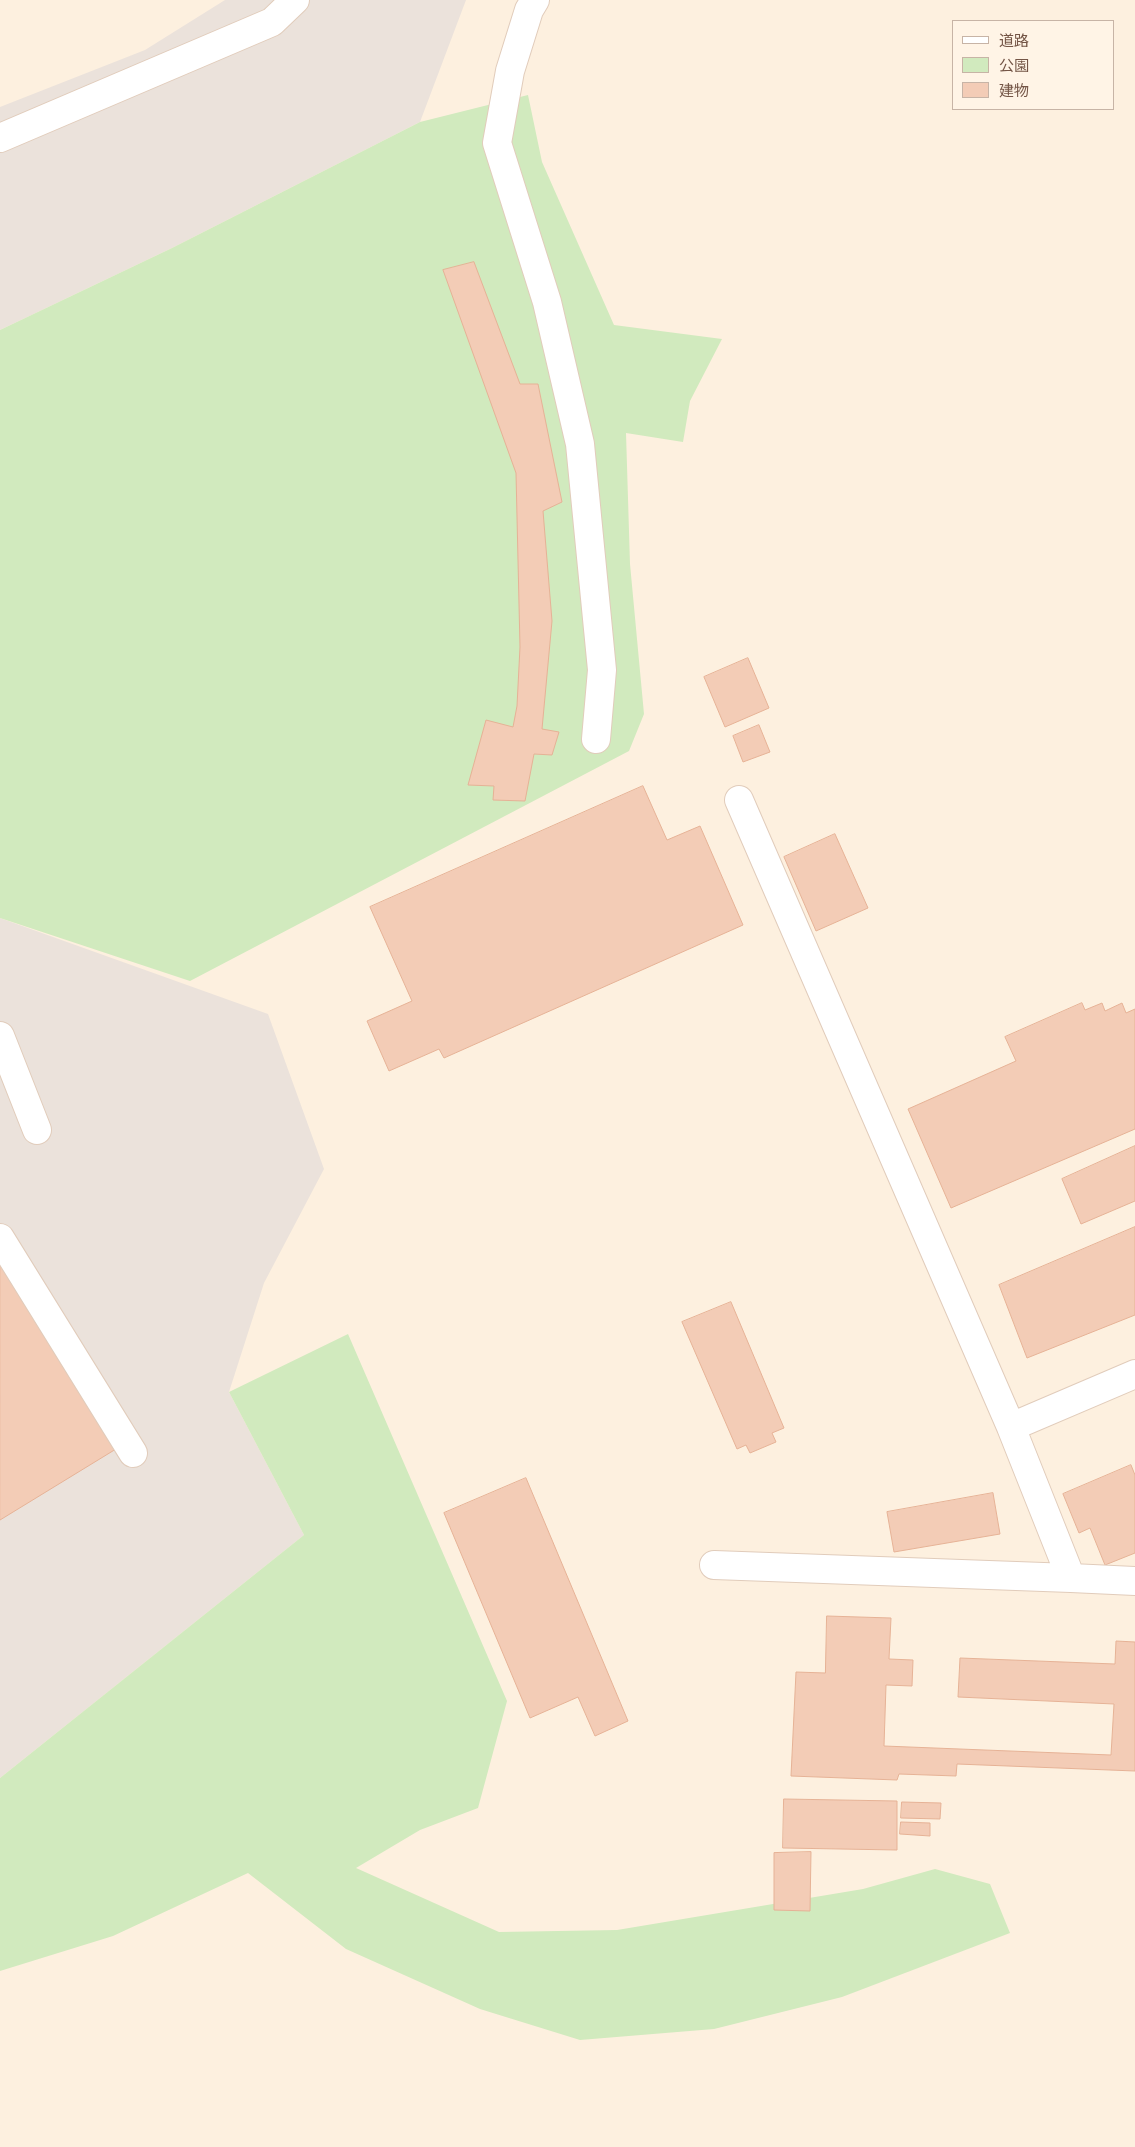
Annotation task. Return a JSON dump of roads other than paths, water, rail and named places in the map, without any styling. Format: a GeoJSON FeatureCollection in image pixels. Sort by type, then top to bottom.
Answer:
{"type":"FeatureCollection","features":[{"type":"Feature","properties":{"kind":"street"},"geometry":{"type":"LineString","coordinates":[[0,138],[272,22],[295,0]]}},
{"type":"Feature","properties":{"kind":"street"},"geometry":{"type":"LineString","coordinates":[[535,0],[529,10],[510,71],[497,143],[547,302],[580,444],[602,670],[596,740]]}},
{"type":"Feature","properties":{"kind":"street"},"geometry":{"type":"LineString","coordinates":[[739,800],[1011,1427],[1071,1578]]}},
{"type":"Feature","properties":{"kind":"street"},"geometry":{"type":"LineString","coordinates":[[0,1036],[37,1130]]}},
{"type":"Feature","properties":{"kind":"street"},"geometry":{"type":"LineString","coordinates":[[0,1238],[132,1453]]}},
{"type":"Feature","properties":{"kind":"street"},"geometry":{"type":"LineString","coordinates":[[1011,1427],[1135,1374]]}},
{"type":"Feature","properties":{"kind":"street"},"geometry":{"type":"LineString","coordinates":[[714,1566],[1135,1581]]}}]}
